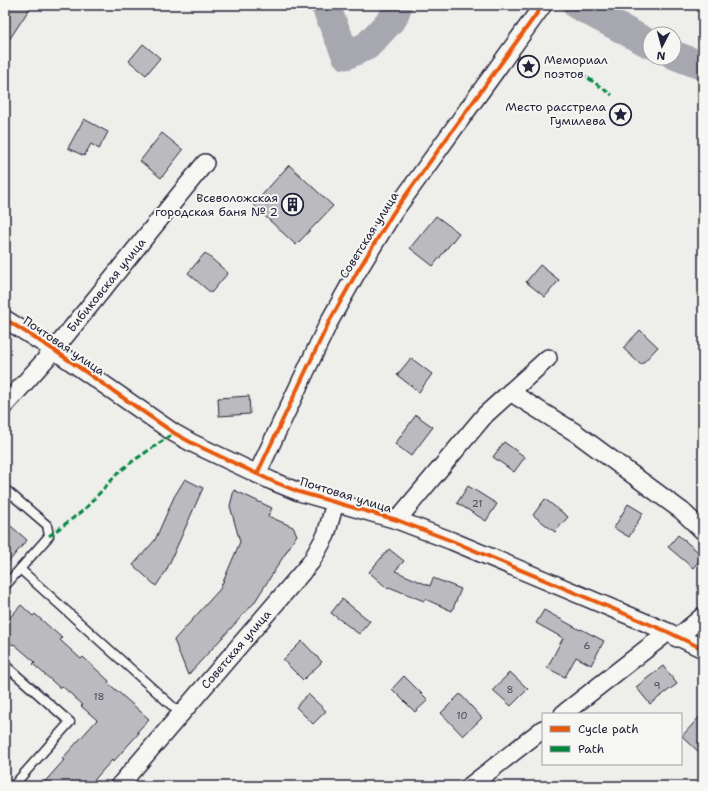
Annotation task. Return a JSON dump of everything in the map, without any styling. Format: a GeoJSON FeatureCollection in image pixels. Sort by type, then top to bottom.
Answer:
{"type":"FeatureCollection","features":[{"type":"Feature","properties":{"kind":"street","name":"Советская улица"},"geometry":{"type":"LineString","coordinates":[[257,474],[329,322],[361,265],[393,213],[543,5]]}},
{"type":"Feature","properties":{"kind":"street","name":"Бибиковская улица"},"geometry":{"type":"LineString","coordinates":[[5,406],[54,350],[205,163]]}},
{"type":"Feature","properties":{"kind":"street","name":"Почтовая улица"},"geometry":{"type":"LineString","coordinates":[[5,318],[174,432],[192,443],[257,474],[299,492],[397,520],[452,541],[703,649]]}},
{"type":"Feature","properties":{"kind":"street"},"geometry":{"type":"LineString","coordinates":[[397,520],[485,415],[548,358]]}},
{"type":"Feature","properties":{"kind":"street"},"geometry":{"type":"LineString","coordinates":[[510,392],[576,433],[682,511],[703,531]]}},
{"type":"Feature","properties":{"kind":"street","name":"Советская улица"},"geometry":{"type":"LineString","coordinates":[[119,786],[311,562],[326,536],[335,503]]}},
{"type":"Feature","properties":{"kind":"street"},"geometry":{"type":"LineString","coordinates":[[564,713],[672,635],[703,616]]}},
{"type":"Feature","properties":{"kind":"street"},"geometry":{"type":"LineString","coordinates":[[470,786],[542,730]]}},
{"type":"Feature","properties":{"kind":"lane"},"geometry":{"type":"LineString","coordinates":[[5,489],[47,525],[48,536],[5,586]]}},
{"type":"Feature","properties":{"kind":"lane"},"geometry":{"type":"LineString","coordinates":[[20,569],[182,714]]}},
{"type":"Feature","properties":{"kind":"lane"},"geometry":{"type":"LineString","coordinates":[[5,665],[70,722],[13,786]]}},
{"type":"Feature","properties":{"kind":"building"},"geometry":{"type":"Polygon","coordinates":[[[5,5],[32,5],[5,46],[5,5]]]}},
{"type":"Feature","properties":{"kind":"building"},"geometry":{"type":"Polygon","coordinates":[[[143,44],[160,58],[146,75],[129,61],[143,44]]]}},
{"type":"Feature","properties":{"kind":"building"},"geometry":{"type":"Polygon","coordinates":[[[84,119],[108,132],[99,149],[91,144],[84,156],[68,148],[84,119]]]}},
{"type":"Feature","properties":{"kind":"building"},"geometry":{"type":"Polygon","coordinates":[[[162,133],[183,150],[161,178],[140,161],[162,133]]]}},
{"type":"Feature","properties":{"kind":"building","name":"Всеволожская городская баня № 2"},"geometry":{"type":"Polygon","coordinates":[[[289,165],[333,206],[296,245],[253,205],[289,165]]]}},
{"type":"Feature","properties":{"kind":"building"},"geometry":{"type":"Polygon","coordinates":[[[436,216],[459,233],[433,266],[410,248],[436,216]]]}},
{"type":"Feature","properties":{"kind":"building"},"geometry":{"type":"Polygon","coordinates":[[[205,253],[228,273],[211,293],[188,273],[205,253]]]}},
{"type":"Feature","properties":{"kind":"building"},"geometry":{"type":"Polygon","coordinates":[[[540,265],[559,280],[545,297],[526,282],[540,265]]]}},
{"type":"Feature","properties":{"kind":"building"},"geometry":{"type":"Polygon","coordinates":[[[640,330],[658,347],[641,365],[623,348],[640,330]]]}},
{"type":"Feature","properties":{"kind":"building"},"geometry":{"type":"Polygon","coordinates":[[[411,358],[432,374],[419,392],[397,375],[411,358]]]}},
{"type":"Feature","properties":{"kind":"building"},"geometry":{"type":"Polygon","coordinates":[[[249,396],[250,414],[219,416],[218,398],[249,396]]]}},
{"type":"Feature","properties":{"kind":"building"},"geometry":{"type":"Polygon","coordinates":[[[416,415],[433,427],[411,456],[395,444],[416,415]]]}},
{"type":"Feature","properties":{"kind":"building"},"geometry":{"type":"Polygon","coordinates":[[[504,442],[525,457],[514,472],[493,457],[504,442]]]}},
{"type":"Feature","properties":{"kind":"building"},"geometry":{"type":"Polygon","coordinates":[[[185,479],[203,488],[166,571],[156,586],[133,565],[155,540],[174,497],[185,479]]]}},
{"type":"Feature","properties":{"kind":"building"},"geometry":{"type":"Polygon","coordinates":[[[468,486],[497,504],[486,521],[457,503],[468,486]]]}},
{"type":"Feature","properties":{"kind":"building"},"geometry":{"type":"Polygon","coordinates":[[[234,490],[272,508],[268,516],[293,527],[297,535],[254,603],[188,675],[174,640],[220,589],[240,542],[230,506],[234,490]]]}},
{"type":"Feature","properties":{"kind":"building"},"geometry":{"type":"Polygon","coordinates":[[[545,499],[568,517],[555,532],[533,515],[545,499]]]}},
{"type":"Feature","properties":{"kind":"building"},"geometry":{"type":"Polygon","coordinates":[[[628,504],[643,513],[629,537],[614,528],[628,504]]]}},
{"type":"Feature","properties":{"kind":"building"},"geometry":{"type":"Polygon","coordinates":[[[5,521],[27,540],[5,566],[5,521]]]}},
{"type":"Feature","properties":{"kind":"building"},"geometry":{"type":"Polygon","coordinates":[[[678,535],[703,556],[693,568],[668,547],[678,535]]]}},
{"type":"Feature","properties":{"kind":"building"},"geometry":{"type":"Polygon","coordinates":[[[389,549],[404,561],[395,571],[430,586],[433,578],[461,589],[452,611],[425,599],[424,601],[389,587],[388,589],[369,572],[389,549]]]}},
{"type":"Feature","properties":{"kind":"building"},"geometry":{"type":"Polygon","coordinates":[[[342,599],[370,621],[359,634],[331,613],[342,599]]]}},
{"type":"Feature","properties":{"kind":"building"},"geometry":{"type":"Polygon","coordinates":[[[21,605],[33,616],[35,614],[62,638],[60,640],[81,659],[83,657],[109,681],[108,683],[149,719],[137,732],[139,733],[89,786],[41,786],[64,760],[62,759],[97,720],[62,686],[60,688],[33,664],[35,662],[14,644],[13,645],[5,639],[5,623],[21,605]]]}},
{"type":"Feature","properties":{"kind":"building"},"geometry":{"type":"Polygon","coordinates":[[[544,610],[580,630],[581,629],[604,641],[591,665],[576,657],[565,677],[547,668],[563,638],[536,623],[544,610]]]}},
{"type":"Feature","properties":{"kind":"building"},"geometry":{"type":"Polygon","coordinates":[[[302,641],[322,662],[303,680],[283,660],[302,641]]]}},
{"type":"Feature","properties":{"kind":"building"},"geometry":{"type":"Polygon","coordinates":[[[663,666],[677,684],[650,704],[636,687],[663,666]]]}},
{"type":"Feature","properties":{"kind":"building"},"geometry":{"type":"Polygon","coordinates":[[[510,672],[528,689],[511,706],[493,690],[510,672]]]}},
{"type":"Feature","properties":{"kind":"building"},"geometry":{"type":"Polygon","coordinates":[[[404,676],[428,700],[415,712],[392,689],[404,676]]]}},
{"type":"Feature","properties":{"kind":"building"},"geometry":{"type":"Polygon","coordinates":[[[308,694],[326,711],[313,724],[296,707],[308,694]]]}},
{"type":"Feature","properties":{"kind":"building"},"geometry":{"type":"Polygon","coordinates":[[[460,694],[482,718],[463,736],[441,713],[460,694]]]}},
{"type":"Feature","properties":{"kind":"building"},"geometry":{"type":"Polygon","coordinates":[[[703,713],[703,756],[682,736],[703,713]]]}},
{"type":"Feature","properties":{"kind":"waterway"},"geometry":{"type":"LineString","coordinates":[[325,5],[346,55],[367,46],[393,18],[398,5]]}},
{"type":"Feature","properties":{"kind":"waterway"},"geometry":{"type":"LineString","coordinates":[[577,5],[642,40]]}},
{"type":"Feature","properties":{"kind":"waterway"},"geometry":{"type":"LineString","coordinates":[[682,58],[703,66]]}},
{"type":"Feature","properties":{"kind":"marked path"},"geometry":{"type":"LineString","coordinates":[[581,73],[612,95]]}},
{"type":"Feature","properties":{"kind":"marked path"},"geometry":{"type":"LineString","coordinates":[[49,536],[84,510],[118,473],[174,433]]}},
{"type":"Feature","properties":{"kind":"cycle path"},"geometry":{"type":"LineString","coordinates":[[257,474],[329,322],[357,272],[393,213],[543,5]]}},
{"type":"Feature","properties":{"kind":"cycle path"},"geometry":{"type":"LineString","coordinates":[[5,319],[54,350],[174,433],[272,481],[299,492],[397,520],[452,541],[668,632],[703,649]]}},
{"type":"Feature","properties":{"kind":"place","name":"Мемориал поэтов"},"geometry":{"type":"Point","coordinates":[528,67]}},
{"type":"Feature","properties":{"kind":"place","name":"Место расстрела Гумилева"},"geometry":{"type":"Point","coordinates":[621,114]}},
{"type":"Feature","properties":{"kind":"place","name":"Всеволожская городская баня № 2"},"geometry":{"type":"Point","coordinates":[293,205]}}]}
